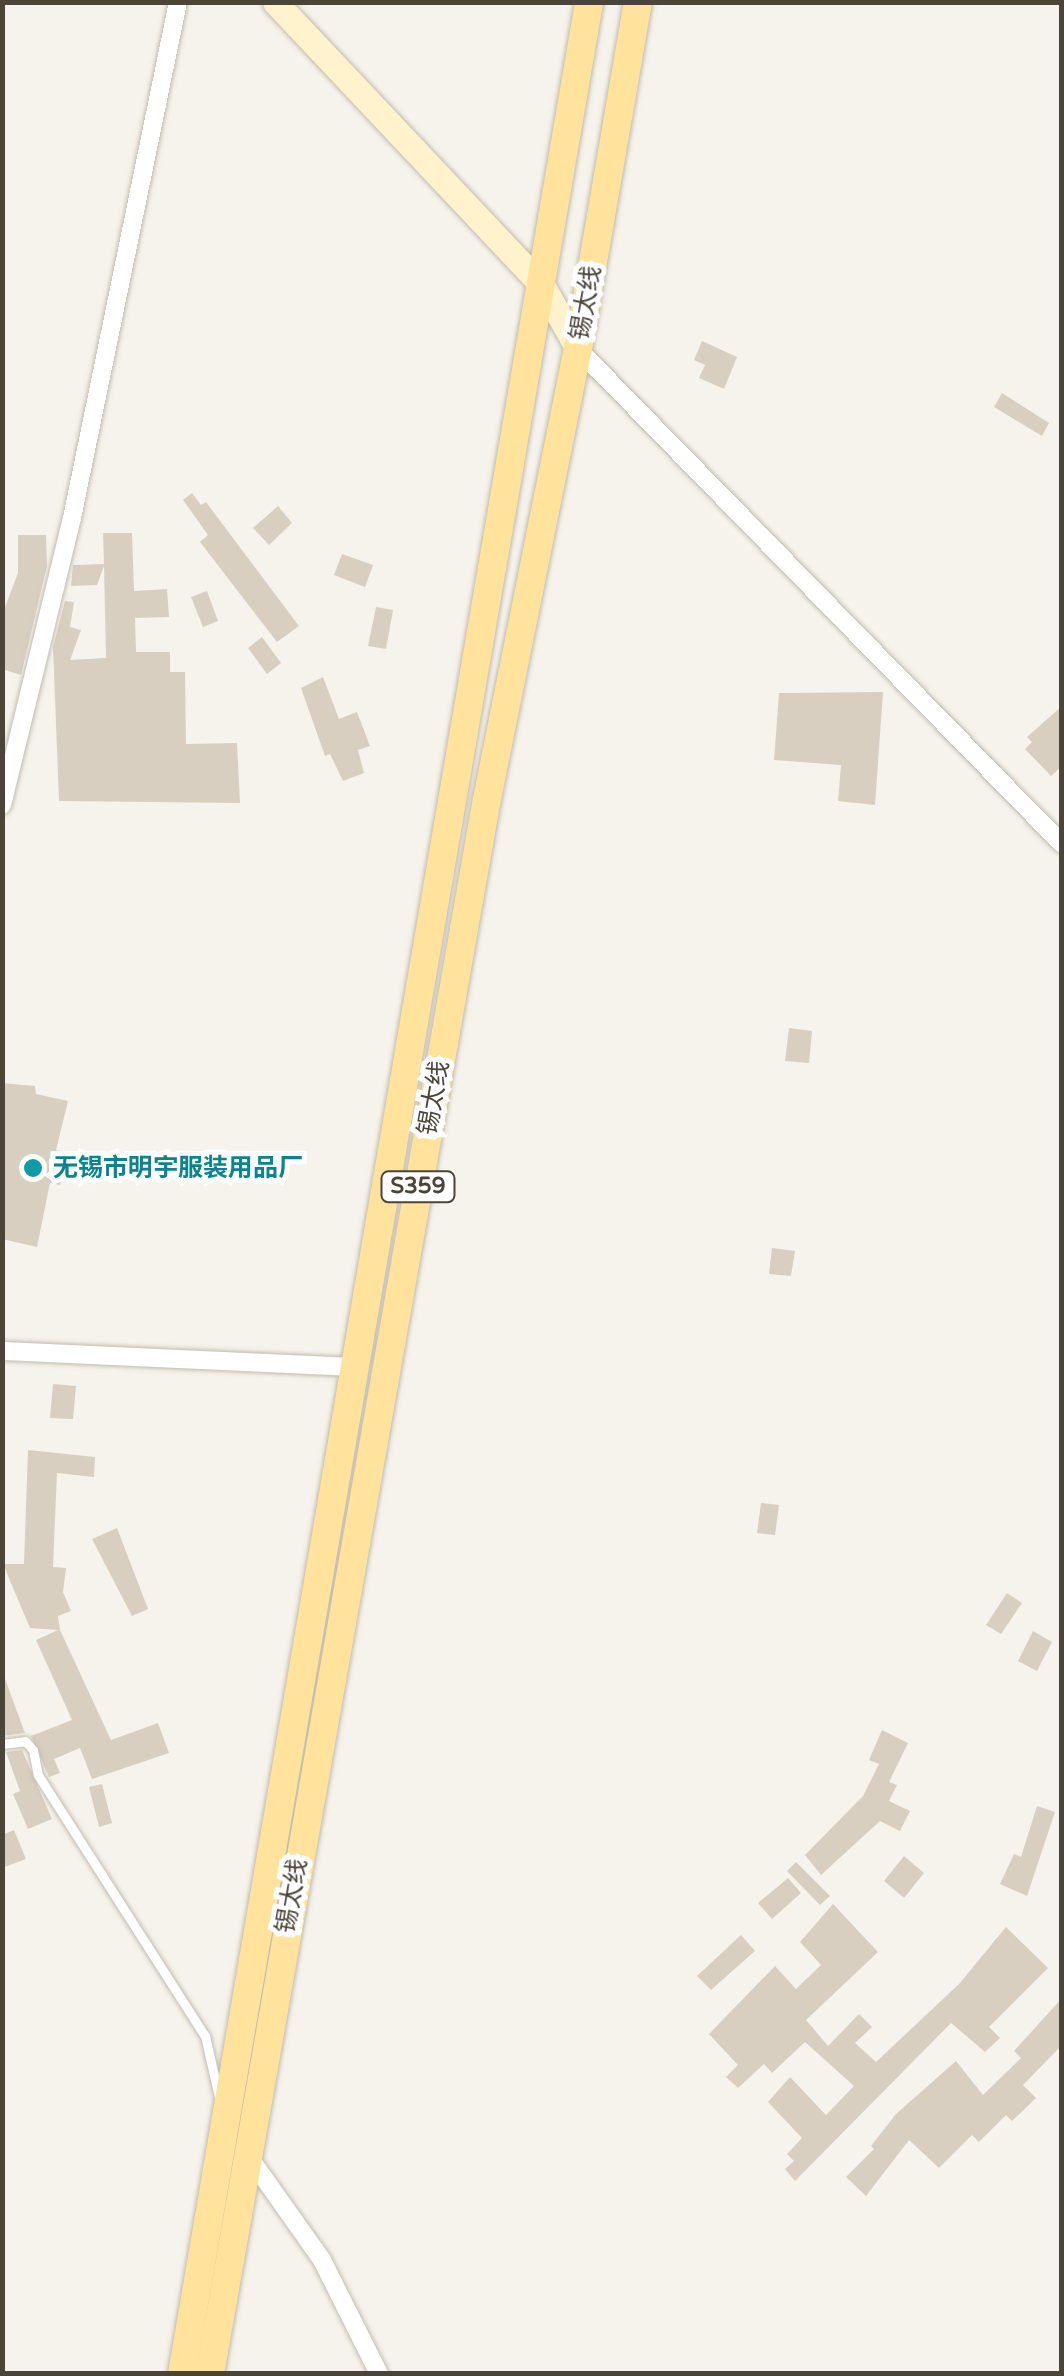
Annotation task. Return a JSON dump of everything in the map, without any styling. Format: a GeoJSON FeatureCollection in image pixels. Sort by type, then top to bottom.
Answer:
{"type":"FeatureCollection","features":[{"type":"Feature","properties":{"kind":"main road","name":"锡太线"},"geometry":{"type":"LineString","coordinates":[[182,2374],[589,2]]}},
{"type":"Feature","properties":{"kind":"main road","name":"锡太线"},"geometry":{"type":"LineString","coordinates":[[210,2374],[487,799],[578,348],[638,2]]}},
{"type":"Feature","properties":{"kind":"street"},"geometry":{"type":"LineString","coordinates":[[2,805],[72,518],[178,2]]}},
{"type":"Feature","properties":{"kind":"street"},"geometry":{"type":"LineString","coordinates":[[276,2],[542,286],[578,348],[1062,844]]}},
{"type":"Feature","properties":{"kind":"street"},"geometry":{"type":"LineString","coordinates":[[2,1351],[356,1367]]}},
{"type":"Feature","properties":{"kind":"street"},"geometry":{"type":"LineString","coordinates":[[248,2154],[285,2199],[322,2260],[380,2374]]}},
{"type":"Feature","properties":{"kind":"lane"},"geometry":{"type":"LineString","coordinates":[[2,1744],[24,1741],[32,1750],[38,1774],[66,1821],[110,1879],[205,2036],[225,2124],[248,2154]]}},
{"type":"Feature","properties":{"kind":"building"},"geometry":{"type":"Polygon","coordinates":[[[702,341],[737,357],[724,389],[699,378],[705,365],[694,360],[702,341]]]}},
{"type":"Feature","properties":{"kind":"building"},"geometry":{"type":"Polygon","coordinates":[[[1002,393],[1049,423],[1042,436],[994,407],[1002,393]]]}},
{"type":"Feature","properties":{"kind":"building"},"geometry":{"type":"Polygon","coordinates":[[[192,493],[201,505],[206,502],[299,626],[277,642],[200,542],[208,535],[183,500],[192,493]]]}},
{"type":"Feature","properties":{"kind":"building"},"geometry":{"type":"Polygon","coordinates":[[[278,506],[292,523],[269,545],[253,528],[278,506]]]}},
{"type":"Feature","properties":{"kind":"building"},"geometry":{"type":"Polygon","coordinates":[[[103,533],[132,533],[134,591],[167,589],[169,617],[135,618],[136,652],[170,652],[170,672],[185,672],[186,744],[237,743],[240,803],[59,801],[53,647],[65,601],[74,602],[70,627],[81,630],[70,660],[106,658],[104,566],[97,585],[71,586],[73,565],[104,564],[103,533]]]}},
{"type":"Feature","properties":{"kind":"building"},"geometry":{"type":"Polygon","coordinates":[[[18,535],[46,535],[47,566],[21,675],[2,669],[2,615],[18,573],[18,535]]]}},
{"type":"Feature","properties":{"kind":"building"},"geometry":{"type":"Polygon","coordinates":[[[342,554],[373,565],[365,587],[334,575],[342,554]]]}},
{"type":"Feature","properties":{"kind":"building"},"geometry":{"type":"Polygon","coordinates":[[[207,591],[218,621],[203,627],[191,597],[207,591]]]}},
{"type":"Feature","properties":{"kind":"building"},"geometry":{"type":"Polygon","coordinates":[[[376,607],[393,610],[386,649],[368,646],[376,607]]]}},
{"type":"Feature","properties":{"kind":"building"},"geometry":{"type":"Polygon","coordinates":[[[262,637],[281,663],[267,674],[248,648],[262,637]]]}},
{"type":"Feature","properties":{"kind":"building"},"geometry":{"type":"Polygon","coordinates":[[[323,677],[339,719],[357,712],[370,746],[358,750],[364,773],[343,781],[330,754],[325,756],[301,688],[323,677]]]}},
{"type":"Feature","properties":{"kind":"building"},"geometry":{"type":"Polygon","coordinates":[[[883,692],[875,805],[838,801],[841,765],[774,760],[779,693],[883,692]]]}},
{"type":"Feature","properties":{"kind":"building"},"geometry":{"type":"Polygon","coordinates":[[[1062,706],[1062,766],[1051,776],[1025,749],[1032,742],[1027,737],[1062,706]]]}},
{"type":"Feature","properties":{"kind":"building"},"geometry":{"type":"Polygon","coordinates":[[[789,1028],[812,1031],[809,1063],[785,1061],[789,1028]]]}},
{"type":"Feature","properties":{"kind":"building","name":"无锡市明宇服装用品厂"},"geometry":{"type":"Polygon","coordinates":[[[2,1083],[35,1086],[36,1094],[68,1101],[56,1150],[66,1153],[60,1185],[50,1183],[37,1247],[2,1239],[2,1083]]]}},
{"type":"Feature","properties":{"kind":"building"},"geometry":{"type":"Polygon","coordinates":[[[772,1248],[795,1251],[791,1276],[769,1274],[772,1248]]]}},
{"type":"Feature","properties":{"kind":"building"},"geometry":{"type":"Polygon","coordinates":[[[53,1384],[76,1386],[73,1419],[50,1418],[53,1384]]]}},
{"type":"Feature","properties":{"kind":"building"},"geometry":{"type":"Polygon","coordinates":[[[28,1450],[95,1457],[94,1477],[57,1473],[53,1567],[66,1568],[63,1592],[71,1611],[58,1616],[60,1630],[111,1740],[158,1723],[169,1753],[92,1779],[80,1748],[54,1759],[60,1773],[49,1777],[31,1736],[72,1720],[36,1640],[58,1630],[30,1628],[3,1564],[24,1564],[28,1450]]]}},
{"type":"Feature","properties":{"kind":"building"},"geometry":{"type":"Polygon","coordinates":[[[761,1503],[779,1505],[775,1535],[757,1533],[761,1503]]]}},
{"type":"Feature","properties":{"kind":"building"},"geometry":{"type":"Polygon","coordinates":[[[117,1528],[148,1609],[132,1616],[92,1539],[117,1528]]]}},
{"type":"Feature","properties":{"kind":"building"},"geometry":{"type":"Polygon","coordinates":[[[1007,1593],[1022,1603],[1001,1634],[986,1625],[1007,1593]]]}},
{"type":"Feature","properties":{"kind":"building"},"geometry":{"type":"Polygon","coordinates":[[[1033,1631],[1052,1642],[1037,1671],[1018,1661],[1033,1631]]]}},
{"type":"Feature","properties":{"kind":"building"},"geometry":{"type":"Polygon","coordinates":[[[4,1676],[25,1733],[2,1736],[4,1676]]]}},
{"type":"Feature","properties":{"kind":"building"},"geometry":{"type":"Polygon","coordinates":[[[882,1730],[908,1743],[889,1782],[897,1785],[889,1801],[910,1811],[900,1831],[880,1821],[821,1875],[805,1855],[863,1796],[879,1764],[869,1760],[882,1730]]]}},
{"type":"Feature","properties":{"kind":"building"},"geometry":{"type":"Polygon","coordinates":[[[22,1750],[52,1819],[28,1829],[13,1794],[20,1791],[6,1752],[22,1750]]]}},
{"type":"Feature","properties":{"kind":"building"},"geometry":{"type":"Polygon","coordinates":[[[102,1784],[112,1823],[99,1827],[89,1787],[102,1784]]]}},
{"type":"Feature","properties":{"kind":"building"},"geometry":{"type":"Polygon","coordinates":[[[1037,1806],[1055,1812],[1027,1896],[1000,1884],[1014,1854],[1021,1857],[1037,1806]]]}},
{"type":"Feature","properties":{"kind":"building"},"geometry":{"type":"Polygon","coordinates":[[[14,1830],[26,1859],[2,1868],[2,1835],[14,1830]]]}},
{"type":"Feature","properties":{"kind":"building"},"geometry":{"type":"Polygon","coordinates":[[[904,1856],[924,1873],[904,1898],[884,1881],[904,1856]]]}},
{"type":"Feature","properties":{"kind":"building"},"geometry":{"type":"Polygon","coordinates":[[[796,1862],[830,1896],[820,1905],[787,1871],[796,1862]]]}},
{"type":"Feature","properties":{"kind":"building"},"geometry":{"type":"Polygon","coordinates":[[[788,1878],[801,1893],[772,1919],[758,1903],[788,1878]]]}},
{"type":"Feature","properties":{"kind":"building"},"geometry":{"type":"Polygon","coordinates":[[[833,1904],[878,1952],[806,2020],[828,2046],[859,2014],[872,2027],[855,2043],[876,2062],[959,1984],[1006,1927],[1048,1968],[989,2027],[1000,2038],[985,2052],[951,2023],[795,2181],[785,2169],[794,2161],[787,2154],[802,2138],[768,2102],[790,2077],[826,2115],[854,2086],[805,2042],[772,2073],[764,2064],[738,2088],[726,2077],[738,2065],[709,2034],[775,1966],[796,1989],[821,1965],[800,1942],[833,1904]]]}},
{"type":"Feature","properties":{"kind":"building"},"geometry":{"type":"Polygon","coordinates":[[[741,1935],[755,1951],[711,1990],[697,1976],[741,1935]]]}},
{"type":"Feature","properties":{"kind":"building"},"geometry":{"type":"Polygon","coordinates":[[[1062,1998],[1062,2045],[1023,2085],[1036,2098],[1012,2121],[1006,2115],[979,2142],[972,2135],[939,2168],[909,2140],[866,2196],[846,2177],[874,2149],[871,2146],[896,2114],[956,2061],[983,2095],[1021,2058],[1014,2051],[1062,1998]]]}},
{"type":"Feature","properties":{"kind":"place","name":"无锡市明宇服装用品厂"},"geometry":{"type":"Point","coordinates":[33,1168]}}]}
